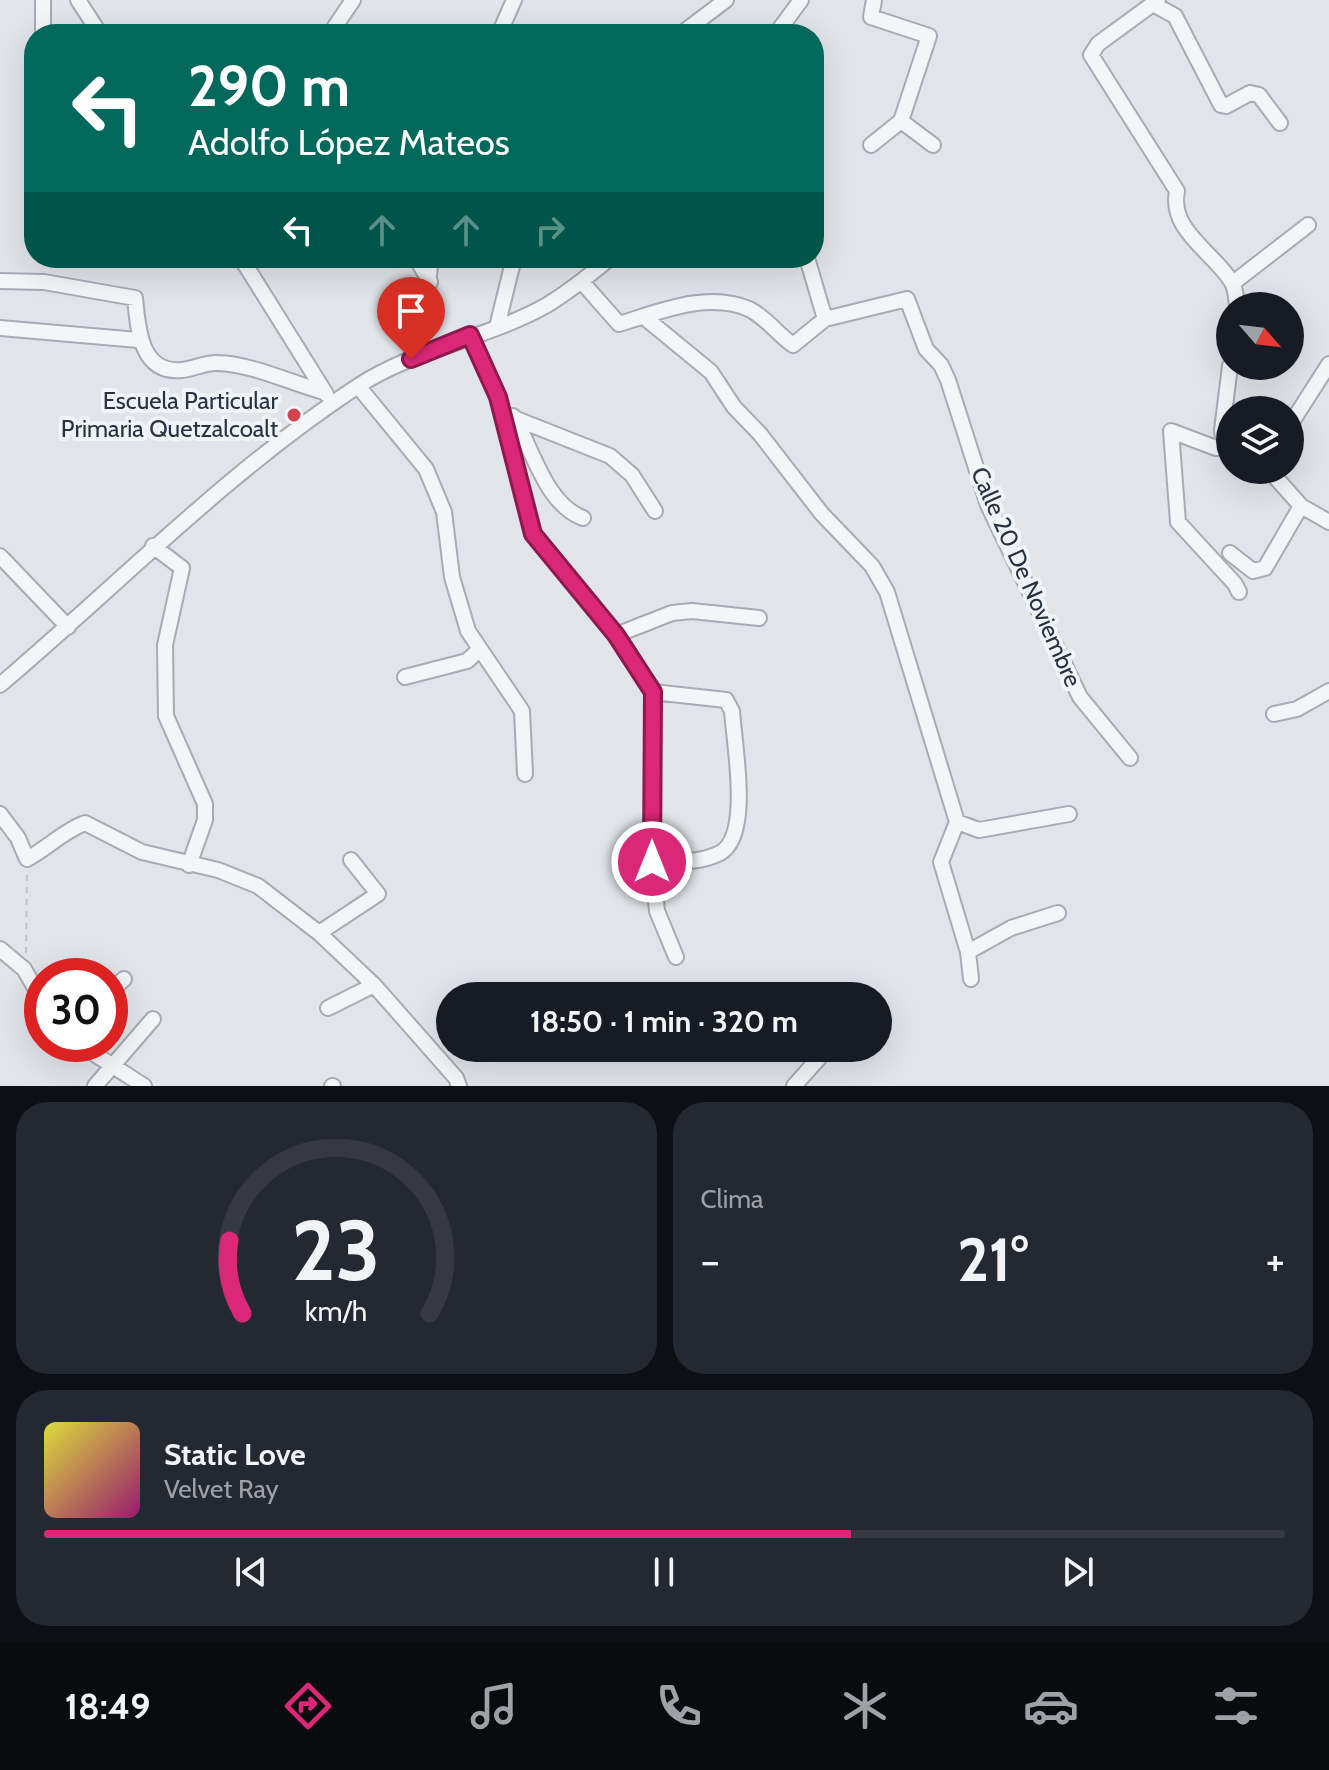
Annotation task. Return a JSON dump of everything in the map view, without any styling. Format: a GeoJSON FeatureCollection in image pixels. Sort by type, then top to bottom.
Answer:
{"type":"FeatureCollection","features":[{"type":"Feature","properties":{"kind":"street"},"geometry":{"type":"LineString","coordinates":[[43,0],[43,24]]}},
{"type":"Feature","properties":{"kind":"street"},"geometry":{"type":"LineString","coordinates":[[78,0],[94,24]]}},
{"type":"Feature","properties":{"kind":"street"},"geometry":{"type":"LineString","coordinates":[[337,24],[353,0]]}},
{"type":"Feature","properties":{"kind":"street"},"geometry":{"type":"LineString","coordinates":[[503,24],[514,0]]}},
{"type":"Feature","properties":{"kind":"street"},"geometry":{"type":"LineString","coordinates":[[694,24],[726,0]]}},
{"type":"Feature","properties":{"kind":"street"},"geometry":{"type":"LineString","coordinates":[[783,24],[801,0]]}},
{"type":"Feature","properties":{"kind":"street"},"geometry":{"type":"LineString","coordinates":[[871,145],[901,121],[929,36],[871,17],[874,0]]}},
{"type":"Feature","properties":{"kind":"street"},"geometry":{"type":"LineString","coordinates":[[1235,292],[1233,283],[1179,221],[1174,206],[1177,191],[1091,55],[1098,44],[1157,2],[1175,16],[1221,105],[1226,106],[1250,93],[1259,95],[1280,123]]}},
{"type":"Feature","properties":{"kind":"street"},"geometry":{"type":"LineString","coordinates":[[901,121],[933,145]]}},
{"type":"Feature","properties":{"kind":"street"},"geometry":{"type":"LineString","coordinates":[[1233,283],[1308,225]]}},
{"type":"Feature","properties":{"kind":"street"},"geometry":{"type":"LineString","coordinates":[[253,268],[330,397]]}},
{"type":"Feature","properties":{"kind":"street"},"geometry":{"type":"LineString","coordinates":[[422,268],[430,283]]}},
{"type":"Feature","properties":{"kind":"street"},"geometry":{"type":"LineString","coordinates":[[411,359],[430,283],[431,268]]}},
{"type":"Feature","properties":{"kind":"street"},"geometry":{"type":"LineString","coordinates":[[497,327],[512,268]]}},
{"type":"Feature","properties":{"kind":"street"},"geometry":{"type":"LineString","coordinates":[[0,685],[68,627],[153,546],[330,397],[411,359],[545,306],[598,268]]}},
{"type":"Feature","properties":{"kind":"street"},"geometry":{"type":"LineString","coordinates":[[810,268],[825,319]]}},
{"type":"Feature","properties":{"kind":"street"},"geometry":{"type":"LineString","coordinates":[[0,281],[44,282],[135,298],[138,340],[153,361],[165,369],[217,362],[330,397]]}},
{"type":"Feature","properties":{"kind":"street","name":"Calle 20 De Noviembre"},"geometry":{"type":"LineString","coordinates":[[582,282],[619,324],[689,304],[723,302],[749,310],[793,345],[825,319],[907,299],[926,349],[941,365],[948,380],[988,505],[1080,697],[1130,758]]}},
{"type":"Feature","properties":{"kind":"street"},"geometry":{"type":"LineString","coordinates":[[644,317],[711,372],[734,407],[760,434],[822,514],[872,566],[887,592],[957,822],[941,862],[968,952],[971,979]]}},
{"type":"Feature","properties":{"kind":"street"},"geometry":{"type":"LineString","coordinates":[[0,328],[138,340]]}},
{"type":"Feature","properties":{"kind":"street"},"geometry":{"type":"LineString","coordinates":[[470,335],[498,397],[533,534],[616,635],[653,692],[652,862],[657,911],[676,957]]}},
{"type":"Feature","properties":{"kind":"street"},"geometry":{"type":"LineString","coordinates":[[1304,403],[1329,364]]}},
{"type":"Feature","properties":{"kind":"street"},"geometry":{"type":"LineString","coordinates":[[358,386],[426,469],[444,512],[452,577],[468,631],[478,651],[522,711],[525,774]]}},
{"type":"Feature","properties":{"kind":"street"},"geometry":{"type":"LineString","coordinates":[[498,397],[514,418],[551,489],[570,513],[583,518]]}},
{"type":"Feature","properties":{"kind":"street"},"geometry":{"type":"LineString","coordinates":[[514,418],[610,456],[632,475],[655,511]]}},
{"type":"Feature","properties":{"kind":"street"},"geometry":{"type":"LineString","coordinates":[[1216,448],[1171,431],[1178,522],[1239,592]]}},
{"type":"Feature","properties":{"kind":"street"},"geometry":{"type":"LineString","coordinates":[[1281,484],[1301,506],[1329,522]]}},
{"type":"Feature","properties":{"kind":"street"},"geometry":{"type":"LineString","coordinates":[[1230,553],[1253,571],[1265,568],[1301,506]]}},
{"type":"Feature","properties":{"kind":"street"},"geometry":{"type":"LineString","coordinates":[[153,546],[182,568],[165,659],[166,716],[205,804],[205,820],[189,865]]}},
{"type":"Feature","properties":{"kind":"street"},"geometry":{"type":"LineString","coordinates":[[0,556],[68,627]]}},
{"type":"Feature","properties":{"kind":"street"},"geometry":{"type":"LineString","coordinates":[[616,635],[672,613],[692,611],[759,618]]}},
{"type":"Feature","properties":{"kind":"street"},"geometry":{"type":"LineString","coordinates":[[405,677],[467,661],[478,651]]}},
{"type":"Feature","properties":{"kind":"street"},"geometry":{"type":"LineString","coordinates":[[1274,714],[1297,709],[1329,691]]}},
{"type":"Feature","properties":{"kind":"street"},"geometry":{"type":"LineString","coordinates":[[652,862],[697,861],[720,853],[732,844],[739,824],[732,711],[726,700],[653,692]]}},
{"type":"Feature","properties":{"kind":"street"},"geometry":{"type":"LineString","coordinates":[[0,814],[18,838],[27,859],[49,848],[69,829],[85,823],[105,830],[142,852],[218,870],[258,886],[319,933],[374,985],[458,1082]]}},
{"type":"Feature","properties":{"kind":"street"},"geometry":{"type":"LineString","coordinates":[[957,822],[979,830],[1069,814]]}},
{"type":"Feature","properties":{"kind":"street"},"geometry":{"type":"LineString","coordinates":[[319,933],[378,894],[351,860]]}},
{"type":"Feature","properties":{"kind":"street"},"geometry":{"type":"LineString","coordinates":[[968,952],[1011,928],[1058,913]]}},
{"type":"Feature","properties":{"kind":"street"},"geometry":{"type":"LineString","coordinates":[[0,949],[24,969]]}},
{"type":"Feature","properties":{"kind":"street"},"geometry":{"type":"LineString","coordinates":[[328,1008],[374,985]]}},
{"type":"Feature","properties":{"kind":"street"},"geometry":{"type":"LineString","coordinates":[[95,1086],[153,1019]]}},
{"type":"Feature","properties":{"kind":"street"},"geometry":{"type":"LineString","coordinates":[[106,1062],[144,1086]]}},
{"type":"Feature","properties":{"kind":"street"},"geometry":{"type":"LineString","coordinates":[[794,1086],[815,1062]]}},
{"type":"Feature","properties":{"kind":"path"},"geometry":{"type":"LineString","coordinates":[[25,958],[27,859]]}},
{"type":"Feature","properties":{"kind":"place","name":"Escuela Particular Primaria Quetzalcoalt"},"geometry":{"type":"Point","coordinates":[294,415]}},
{"type":"Feature","properties":{"kind":"route"},"geometry":{"type":"LineString","coordinates":[[411,359],[470,335],[498,397],[533,534],[616,635],[653,692],[652,862]]}}]}
